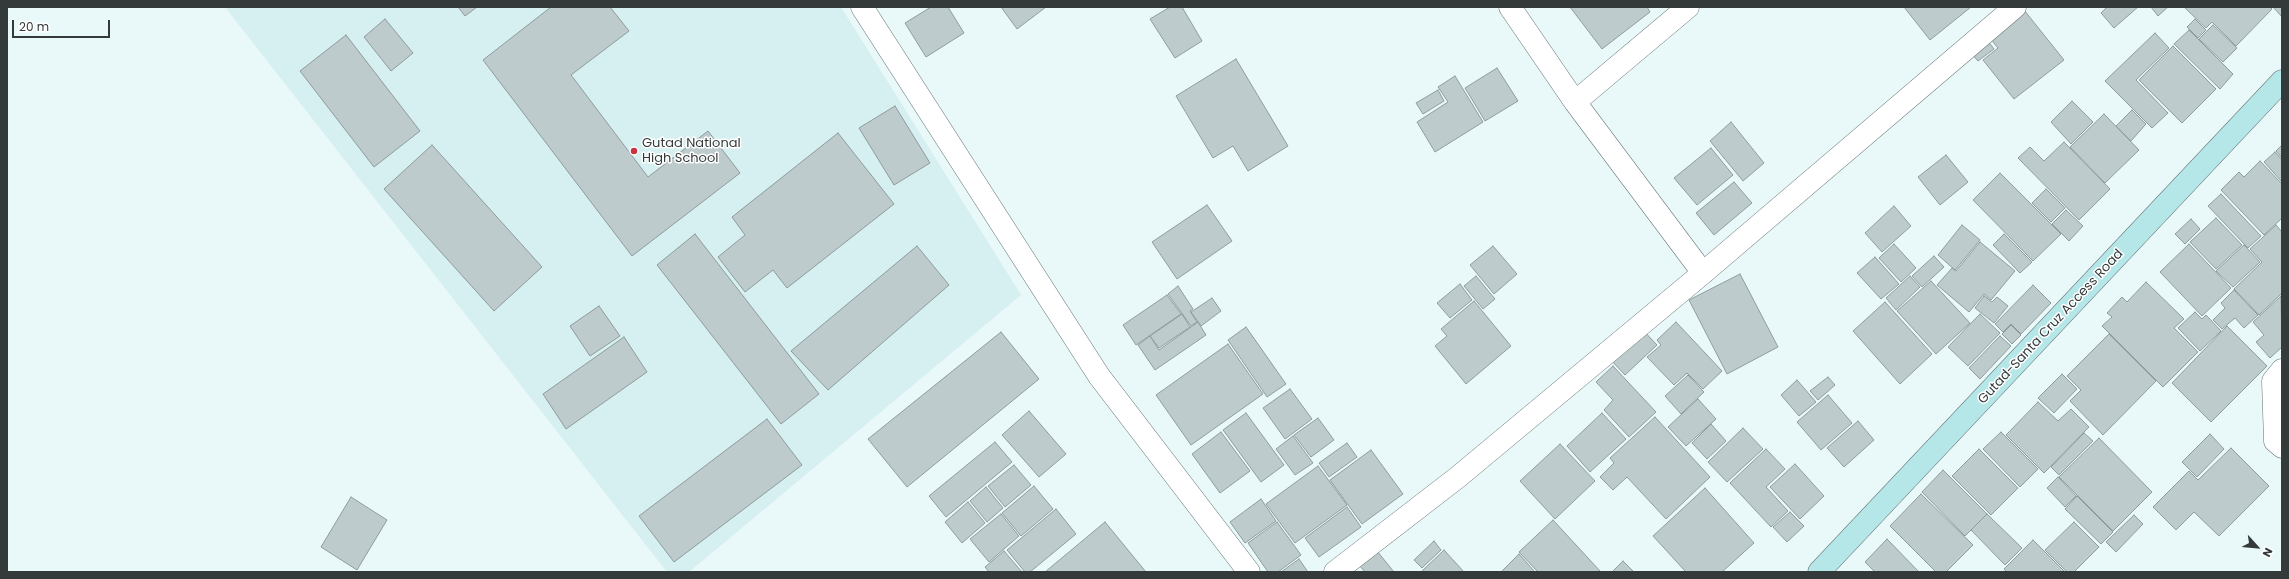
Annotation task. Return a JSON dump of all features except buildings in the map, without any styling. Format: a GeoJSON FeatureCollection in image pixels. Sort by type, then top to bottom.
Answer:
{"type":"FeatureCollection","features":[{"type":"Feature","properties":{"kind":"main road","name":"Gutad-Santa Cruz Access Road"},"geometry":{"type":"LineString","coordinates":[[1819,572],[2282,81]]}},
{"type":"Feature","properties":{"kind":"street"},"geometry":{"type":"LineString","coordinates":[[862,7],[1099,376],[1249,572]]}},
{"type":"Feature","properties":{"kind":"street"},"geometry":{"type":"LineString","coordinates":[[1510,7],[1575,102],[1703,273]]}},
{"type":"Feature","properties":{"kind":"street"},"geometry":{"type":"LineString","coordinates":[[1575,102],[1688,7]]}},
{"type":"Feature","properties":{"kind":"street"},"geometry":{"type":"LineString","coordinates":[[1335,572],[1458,477],[1703,273],[2015,7]]}},
{"type":"Feature","properties":{"kind":"street"},"geometry":{"type":"LineString","coordinates":[[2282,370],[2272,381],[2275,441],[2282,447]]}},
{"type":"Feature","properties":{"kind":"shaded area","name":"Gutad National High School"},"geometry":{"type":"Polygon","coordinates":[[[225,7],[841,7],[1021,295],[689,572],[667,572],[225,7]]]}},
{"type":"Feature","properties":{"kind":"place","name":"Gutad National High School"},"geometry":{"type":"Point","coordinates":[634,151]}}]}
